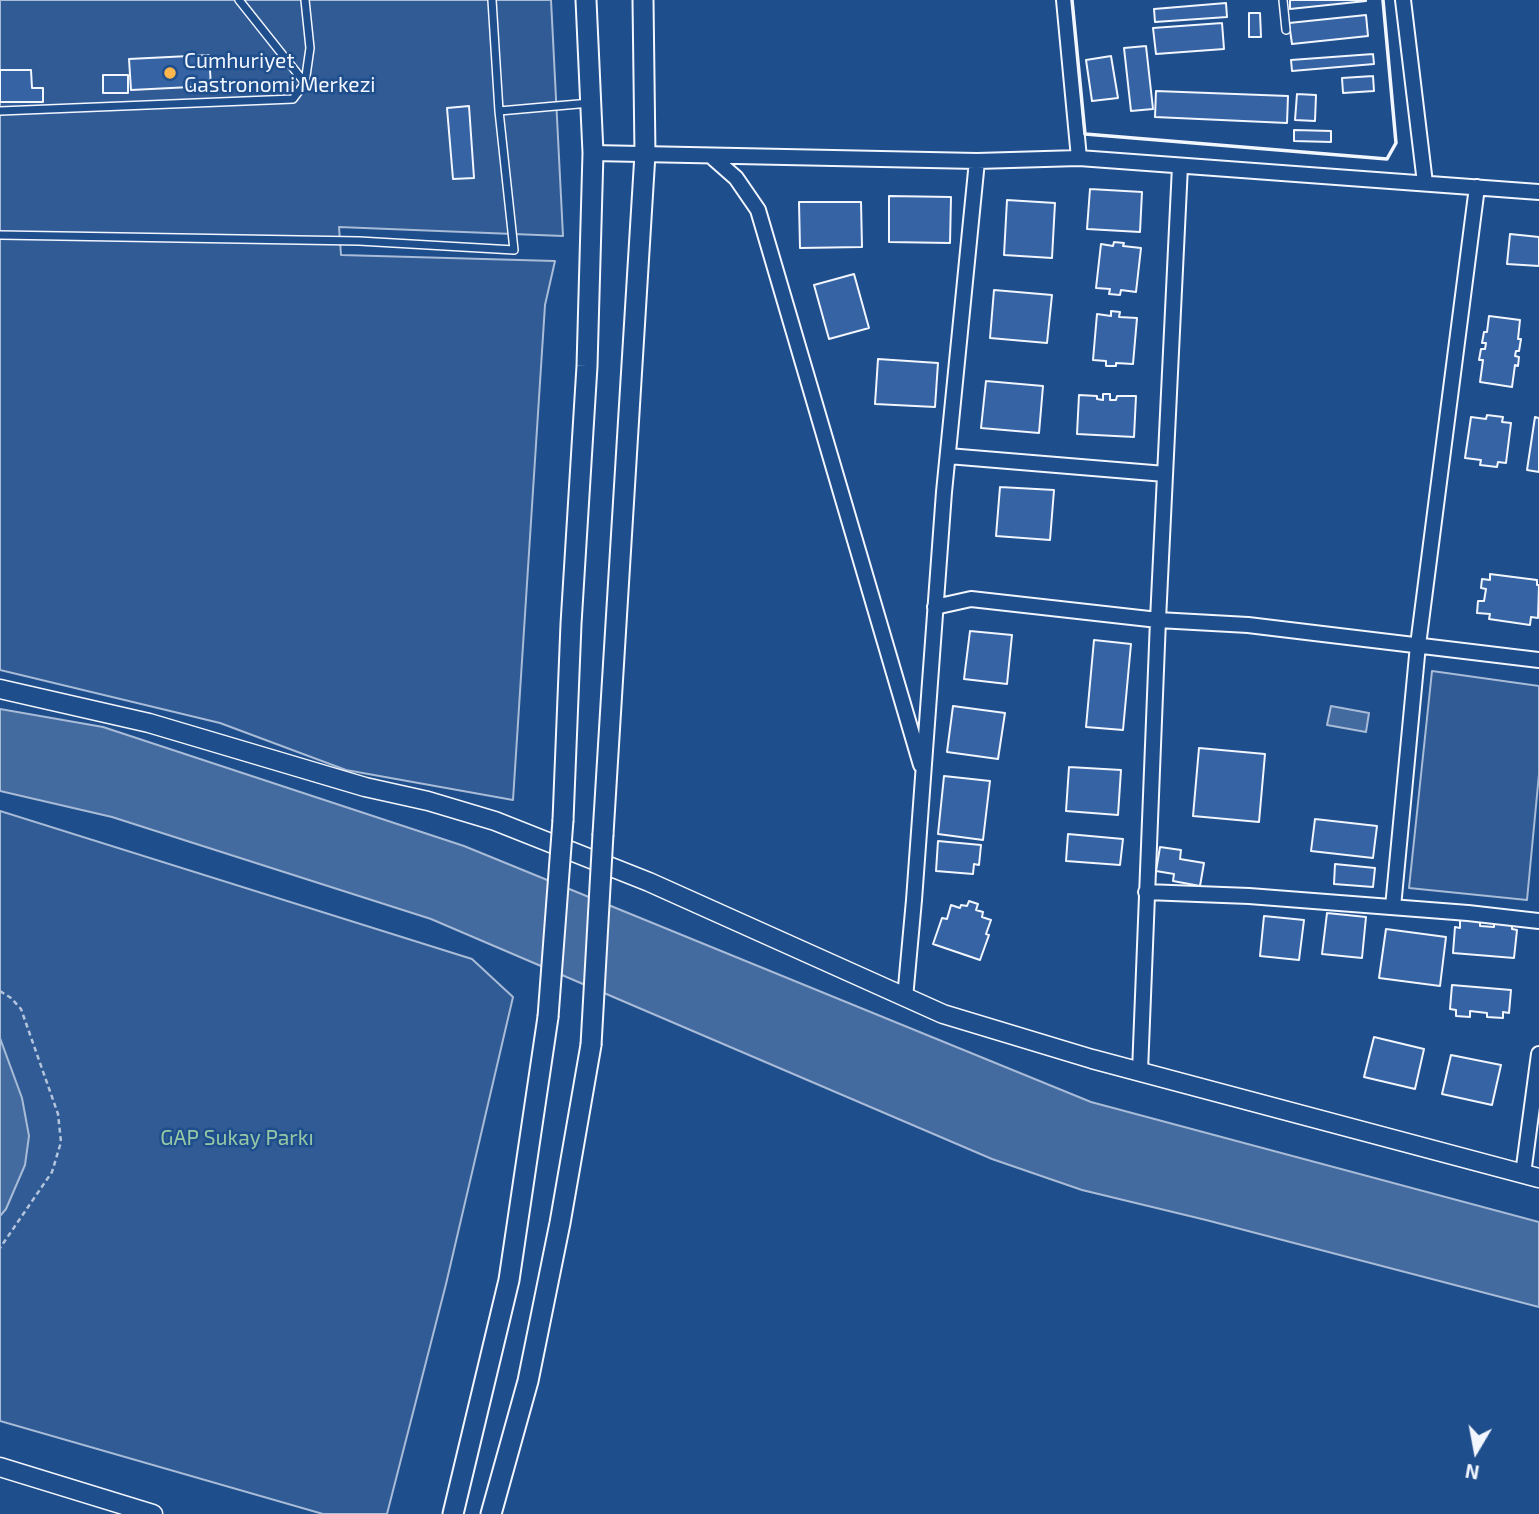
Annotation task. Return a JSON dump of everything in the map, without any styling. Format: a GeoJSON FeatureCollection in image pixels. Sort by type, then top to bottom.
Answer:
{"type":"FeatureCollection","features":[{"type":"Feature","properties":{"kind":"main road"},"geometry":{"type":"LineString","coordinates":[[453,1514],[509,1280],[548,1017],[563,820],[587,366],[593,153],[586,0]]}},
{"type":"Feature","properties":{"kind":"main road"},"geometry":{"type":"LineString","coordinates":[[491,1514],[528,1381],[560,1223],[591,1045],[645,154],[643,0]]}},
{"type":"Feature","properties":{"kind":"street"},"geometry":{"type":"LineString","coordinates":[[1064,0],[1079,158]]}},
{"type":"Feature","properties":{"kind":"street"},"geometry":{"type":"LineString","coordinates":[[1403,0],[1425,183]]}},
{"type":"Feature","properties":{"kind":"street"},"geometry":{"type":"LineString","coordinates":[[593,153],[977,160],[1079,158],[1539,191]]}},
{"type":"Feature","properties":{"kind":"street"},"geometry":{"type":"LineString","coordinates":[[711,156],[736,178],[758,210],[923,773]]}},
{"type":"Feature","properties":{"kind":"street"},"geometry":{"type":"LineString","coordinates":[[905,998],[935,607],[977,160]]}},
{"type":"Feature","properties":{"kind":"street"},"geometry":{"type":"LineString","coordinates":[[1140,1071],[1180,166]]}},
{"type":"Feature","properties":{"kind":"street"},"geometry":{"type":"LineString","coordinates":[[1393,907],[1418,645],[1477,187]]}},
{"type":"Feature","properties":{"kind":"street"},"geometry":{"type":"LineString","coordinates":[[948,456],[1165,474]]}},
{"type":"Feature","properties":{"kind":"street"},"geometry":{"type":"LineString","coordinates":[[935,607],[971,598],[1158,620],[1248,625],[1539,660]]}},
{"type":"Feature","properties":{"kind":"street"},"geometry":{"type":"LineString","coordinates":[[0,689],[149,723],[495,821],[649,881],[943,1014],[1092,1059],[1531,1176],[1539,1054]]}},
{"type":"Feature","properties":{"kind":"street"},"geometry":{"type":"LineString","coordinates":[[1146,891],[1249,896],[1539,921]]}},
{"type":"Feature","properties":{"kind":"street"},"geometry":{"type":"LineString","coordinates":[[0,1467],[153,1514]]}},
{"type":"Feature","properties":{"kind":"lane"},"geometry":{"type":"LineString","coordinates":[[239,0],[305,83]]}},
{"type":"Feature","properties":{"kind":"lane"},"geometry":{"type":"LineString","coordinates":[[0,111],[293,99],[305,83],[310,48],[306,0]]}},
{"type":"Feature","properties":{"kind":"lane"},"geometry":{"type":"LineString","coordinates":[[0,235],[359,241],[514,250],[499,111],[492,0]]}},
{"type":"Feature","properties":{"kind":"lane"},"geometry":{"type":"LineString","coordinates":[[1283,0],[1286,30]]}},
{"type":"Feature","properties":{"kind":"lane"},"geometry":{"type":"LineString","coordinates":[[499,111],[591,103]]}},
{"type":"Feature","properties":{"kind":"path"},"geometry":{"type":"LineString","coordinates":[[0,991],[21,1009],[58,1114],[61,1142],[52,1172],[0,1248]]}},
{"type":"Feature","properties":{"kind":"shaded area"},"geometry":{"type":"Polygon","coordinates":[[[0,0],[551,0],[563,236],[339,227],[341,255],[555,261],[545,305],[513,800],[346,770],[220,723],[0,670],[0,0]]]}},
{"type":"Feature","properties":{"kind":"shaded area"},"geometry":{"type":"Polygon","coordinates":[[[1432,671],[1539,686],[1539,774],[1527,900],[1409,888],[1432,671]]]}},
{"type":"Feature","properties":{"kind":"shaded area"},"geometry":{"type":"Polygon","coordinates":[[[1331,706],[1369,713],[1366,732],[1327,725],[1331,706]]]}},
{"type":"Feature","properties":{"kind":"shaded area"},"geometry":{"type":"Polygon","coordinates":[[[0,709],[103,727],[464,846],[1091,1102],[1539,1222],[1539,1307],[1082,1190],[992,1159],[431,919],[112,817],[0,791],[0,709]]]}},
{"type":"Feature","properties":{"kind":"shaded area","name":"GAP Sukay Parkı"},"geometry":{"type":"Polygon","coordinates":[[[0,811],[472,959],[513,997],[446,1284],[387,1514],[323,1514],[0,1421],[0,811]]]}},
{"type":"Feature","properties":{"kind":"shaded area"},"geometry":{"type":"Polygon","coordinates":[[[0,1038],[22,1098],[29,1136],[25,1165],[6,1209],[0,1216],[0,1038]]]}},
{"type":"Feature","properties":{"kind":"building"},"geometry":{"type":"Polygon","coordinates":[[[1290,0],[1366,0],[1366,1],[1290,9],[1290,0]]]}},
{"type":"Feature","properties":{"kind":"building"},"geometry":{"type":"Polygon","coordinates":[[[1226,3],[1227,17],[1155,22],[1154,9],[1226,3]]]}},
{"type":"Feature","properties":{"kind":"building"},"geometry":{"type":"Polygon","coordinates":[[[1249,13],[1260,13],[1261,37],[1249,37],[1249,13]]]}},
{"type":"Feature","properties":{"kind":"building"},"geometry":{"type":"Polygon","coordinates":[[[1366,15],[1368,36],[1292,44],[1289,23],[1366,15]]]}},
{"type":"Feature","properties":{"kind":"building"},"geometry":{"type":"Polygon","coordinates":[[[1222,23],[1224,49],[1156,54],[1153,28],[1222,23]]]}},
{"type":"Feature","properties":{"kind":"building"},"geometry":{"type":"Polygon","coordinates":[[[1146,46],[1153,109],[1131,111],[1124,48],[1146,46]]]}},
{"type":"Feature","properties":{"kind":"building"},"geometry":{"type":"Polygon","coordinates":[[[1373,54],[1374,64],[1292,71],[1291,60],[1373,54]]]}},
{"type":"Feature","properties":{"kind":"building","name":"Cumhuriyet Gastronomi Merkezi"},"geometry":{"type":"Polygon","coordinates":[[[209,55],[211,86],[131,90],[129,59],[209,55]]]}},
{"type":"Feature","properties":{"kind":"building"},"geometry":{"type":"Polygon","coordinates":[[[1111,56],[1118,98],[1092,101],[1086,60],[1111,56]]]}},
{"type":"Feature","properties":{"kind":"building"},"geometry":{"type":"Polygon","coordinates":[[[0,70],[31,70],[32,88],[43,88],[43,102],[0,102],[0,70]]]}},
{"type":"Feature","properties":{"kind":"building"},"geometry":{"type":"Polygon","coordinates":[[[103,75],[128,75],[128,93],[103,93],[103,75]]]}},
{"type":"Feature","properties":{"kind":"building"},"geometry":{"type":"Polygon","coordinates":[[[1373,76],[1374,91],[1343,93],[1342,78],[1373,76]]]}},
{"type":"Feature","properties":{"kind":"building"},"geometry":{"type":"Polygon","coordinates":[[[1156,91],[1288,96],[1287,123],[1155,117],[1156,91]]]}},
{"type":"Feature","properties":{"kind":"building"},"geometry":{"type":"Polygon","coordinates":[[[1297,94],[1316,95],[1315,121],[1295,120],[1297,94]]]}},
{"type":"Feature","properties":{"kind":"building"},"geometry":{"type":"Polygon","coordinates":[[[469,106],[474,178],[453,179],[447,108],[469,106]]]}},
{"type":"Feature","properties":{"kind":"building"},"geometry":{"type":"Polygon","coordinates":[[[1294,130],[1331,131],[1331,142],[1294,141],[1294,130]]]}},
{"type":"Feature","properties":{"kind":"building"},"geometry":{"type":"Polygon","coordinates":[[[1090,189],[1142,192],[1140,232],[1087,229],[1090,189]]]}},
{"type":"Feature","properties":{"kind":"building"},"geometry":{"type":"Polygon","coordinates":[[[889,196],[951,197],[950,243],[889,242],[889,196]]]}},
{"type":"Feature","properties":{"kind":"building"},"geometry":{"type":"Polygon","coordinates":[[[1007,200],[1055,203],[1052,258],[1004,255],[1007,200]]]}},
{"type":"Feature","properties":{"kind":"building"},"geometry":{"type":"Polygon","coordinates":[[[799,202],[861,202],[862,247],[800,248],[799,202]]]}},
{"type":"Feature","properties":{"kind":"building"},"geometry":{"type":"Polygon","coordinates":[[[1510,234],[1539,237],[1539,266],[1507,264],[1510,234]]]}},
{"type":"Feature","properties":{"kind":"building"},"geometry":{"type":"Polygon","coordinates":[[[1114,242],[1141,248],[1136,292],[1121,290],[1120,295],[1109,294],[1110,289],[1096,288],[1101,244],[1113,246],[1114,242]]]}},
{"type":"Feature","properties":{"kind":"building"},"geometry":{"type":"Polygon","coordinates":[[[854,274],[869,328],[829,339],[814,285],[854,274]]]}},
{"type":"Feature","properties":{"kind":"building"},"geometry":{"type":"Polygon","coordinates":[[[994,290],[1052,295],[1047,343],[990,338],[994,290]]]}},
{"type":"Feature","properties":{"kind":"building"},"geometry":{"type":"Polygon","coordinates":[[[1111,311],[1120,312],[1119,317],[1137,318],[1133,364],[1116,363],[1116,366],[1106,366],[1106,361],[1093,360],[1097,314],[1111,316],[1111,311]]]}},
{"type":"Feature","properties":{"kind":"building"},"geometry":{"type":"Polygon","coordinates":[[[1489,316],[1520,320],[1518,339],[1521,339],[1519,351],[1516,351],[1515,356],[1519,357],[1518,366],[1515,365],[1512,387],[1480,382],[1483,360],[1479,360],[1481,349],[1485,349],[1486,343],[1482,343],[1489,316]]]}},
{"type":"Feature","properties":{"kind":"building"},"geometry":{"type":"Polygon","coordinates":[[[878,359],[938,363],[935,407],[875,404],[878,359]]]}},
{"type":"Feature","properties":{"kind":"building"},"geometry":{"type":"Polygon","coordinates":[[[986,381],[1043,386],[1039,433],[981,428],[986,381]]]}},
{"type":"Feature","properties":{"kind":"building"},"geometry":{"type":"Polygon","coordinates":[[[1103,394],[1110,394],[1110,400],[1116,400],[1117,396],[1136,396],[1134,437],[1077,434],[1079,395],[1097,396],[1097,399],[1103,400],[1103,394]]]}},
{"type":"Feature","properties":{"kind":"building"},"geometry":{"type":"Polygon","coordinates":[[[1487,415],[1503,417],[1502,422],[1511,423],[1506,463],[1498,462],[1497,467],[1480,465],[1481,460],[1465,458],[1471,417],[1486,419],[1487,415]]]}},
{"type":"Feature","properties":{"kind":"building"},"geometry":{"type":"Polygon","coordinates":[[[1535,417],[1539,418],[1539,472],[1527,470],[1535,417]]]}},
{"type":"Feature","properties":{"kind":"building"},"geometry":{"type":"Polygon","coordinates":[[[1000,487],[1054,490],[1050,540],[996,536],[1000,487]]]}},
{"type":"Feature","properties":{"kind":"building"},"geometry":{"type":"Polygon","coordinates":[[[1490,574],[1537,580],[1538,618],[1531,617],[1530,625],[1489,619],[1490,614],[1477,613],[1478,601],[1484,601],[1486,589],[1481,588],[1482,579],[1490,580],[1490,574]]]}},
{"type":"Feature","properties":{"kind":"building"},"geometry":{"type":"Polygon","coordinates":[[[970,631],[1012,635],[1007,684],[964,679],[970,631]]]}},
{"type":"Feature","properties":{"kind":"building"},"geometry":{"type":"Polygon","coordinates":[[[1094,640],[1131,644],[1123,730],[1086,727],[1094,640]]]}},
{"type":"Feature","properties":{"kind":"building"},"geometry":{"type":"Polygon","coordinates":[[[953,706],[1005,713],[998,759],[947,752],[953,706]]]}},
{"type":"Feature","properties":{"kind":"building"},"geometry":{"type":"Polygon","coordinates":[[[1199,748],[1265,754],[1259,822],[1193,816],[1199,748]]]}},
{"type":"Feature","properties":{"kind":"building"},"geometry":{"type":"Polygon","coordinates":[[[1069,767],[1121,770],[1118,815],[1066,811],[1069,767]]]}},
{"type":"Feature","properties":{"kind":"building"},"geometry":{"type":"Polygon","coordinates":[[[944,776],[990,781],[983,840],[938,834],[944,776]]]}},
{"type":"Feature","properties":{"kind":"building"},"geometry":{"type":"Polygon","coordinates":[[[1315,819],[1377,826],[1373,858],[1311,851],[1315,819]]]}},
{"type":"Feature","properties":{"kind":"building"},"geometry":{"type":"Polygon","coordinates":[[[1068,834],[1123,839],[1120,865],[1066,861],[1068,834]]]}},
{"type":"Feature","properties":{"kind":"building"},"geometry":{"type":"Polygon","coordinates":[[[938,841],[981,845],[979,865],[974,864],[973,874],[936,871],[938,841]]]}},
{"type":"Feature","properties":{"kind":"building"},"geometry":{"type":"Polygon","coordinates":[[[1160,847],[1181,850],[1180,859],[1204,863],[1200,886],[1173,881],[1174,874],[1156,871],[1160,847]]]}},
{"type":"Feature","properties":{"kind":"building"},"geometry":{"type":"Polygon","coordinates":[[[1335,864],[1375,868],[1373,887],[1334,884],[1335,864]]]}},
{"type":"Feature","properties":{"kind":"building"},"geometry":{"type":"Polygon","coordinates":[[[969,901],[978,904],[976,910],[983,912],[982,917],[991,920],[980,960],[933,944],[942,918],[947,919],[951,905],[960,908],[961,905],[967,906],[969,901]]]}},
{"type":"Feature","properties":{"kind":"building"},"geometry":{"type":"Polygon","coordinates":[[[1327,913],[1366,917],[1362,958],[1322,954],[1327,913]]]}},
{"type":"Feature","properties":{"kind":"building"},"geometry":{"type":"Polygon","coordinates":[[[1264,916],[1304,920],[1299,960],[1260,956],[1264,916]]]}},
{"type":"Feature","properties":{"kind":"building"},"geometry":{"type":"Polygon","coordinates":[[[1460,919],[1480,921],[1480,926],[1494,927],[1494,921],[1512,922],[1512,929],[1517,930],[1514,958],[1453,953],[1455,927],[1460,928],[1460,919]]]}},
{"type":"Feature","properties":{"kind":"building"},"geometry":{"type":"Polygon","coordinates":[[[1386,929],[1446,937],[1440,986],[1379,978],[1386,929]]]}},
{"type":"Feature","properties":{"kind":"building"},"geometry":{"type":"Polygon","coordinates":[[[1452,985],[1511,990],[1509,1013],[1503,1012],[1503,1018],[1487,1017],[1487,1013],[1470,1011],[1470,1017],[1456,1016],[1456,1010],[1450,1009],[1452,985]]]}},
{"type":"Feature","properties":{"kind":"building"},"geometry":{"type":"Polygon","coordinates":[[[1374,1037],[1424,1049],[1415,1089],[1364,1077],[1374,1037]]]}},
{"type":"Feature","properties":{"kind":"building"},"geometry":{"type":"Polygon","coordinates":[[[1451,1055],[1501,1065],[1492,1105],[1442,1094],[1451,1055]]]}},
{"type":"Feature","properties":{"kind":"wall"},"geometry":{"type":"LineString","coordinates":[[1072,0],[1085,134],[1387,159],[1396,143],[1383,0]]}},
{"type":"Feature","properties":{"kind":"place","name":"Cumhuriyet Gastronomi Merkezi"},"geometry":{"type":"Point","coordinates":[170,73]}}]}
